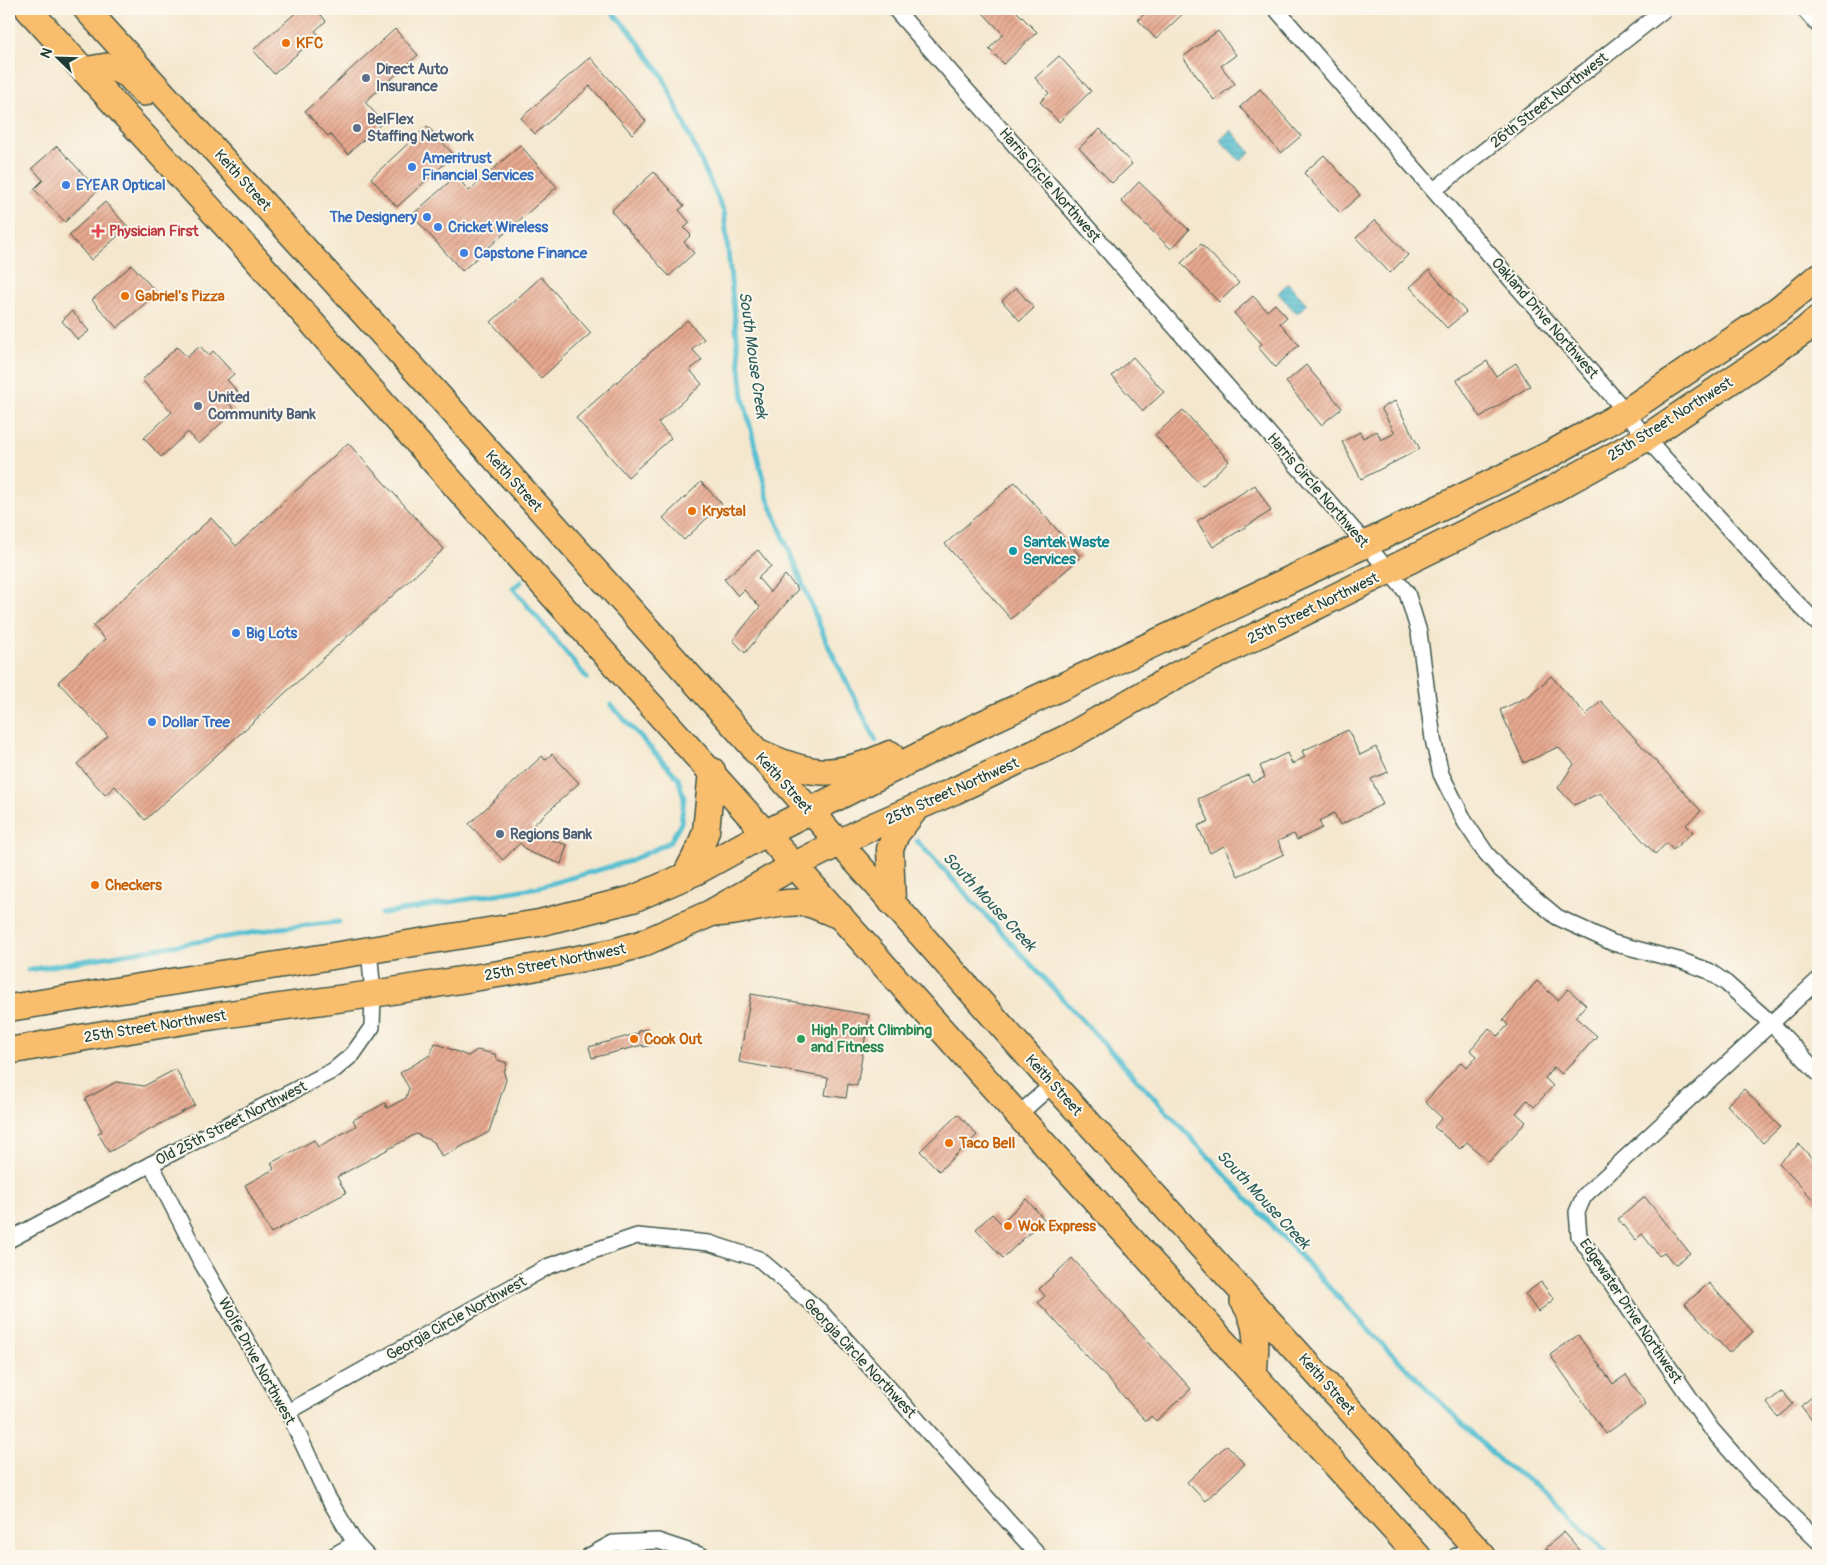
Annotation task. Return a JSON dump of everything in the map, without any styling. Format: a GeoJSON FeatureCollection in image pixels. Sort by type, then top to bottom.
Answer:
{"type":"FeatureCollection","features":[{"type":"Feature","properties":{"kind":"highway","name":"25th Street Northwest"},"geometry":{"type":"LineString","coordinates":[[9,1008],[539,923],[633,899],[685,877],[974,728],[1366,544],[1551,454],[1626,412],[1779,309],[1818,277]]}},
{"type":"Feature","properties":{"kind":"highway","name":"25th Street Northwest"},"geometry":{"type":"LineString","coordinates":[[9,1051],[86,1036],[511,972],[614,952],[641,944],[710,914],[795,865],[839,843],[1065,739],[1176,675],[1550,491],[1646,438],[1804,331],[1818,319]]}},
{"type":"Feature","properties":{"kind":"highway"},"geometry":{"type":"LineString","coordinates":[[756,751],[804,771],[831,772],[852,770],[910,746],[974,728]]}},
{"type":"Feature","properties":{"kind":"highway"},"geometry":{"type":"LineString","coordinates":[[685,877],[700,848],[706,831],[712,771]]}},
{"type":"Feature","properties":{"kind":"highway"},"geometry":{"type":"LineString","coordinates":[[892,902],[890,849],[896,834],[916,808]]}},
{"type":"Feature","properties":{"kind":"highway"},"geometry":{"type":"LineString","coordinates":[[710,914],[738,912],[788,903],[809,904],[840,916]]}},
{"type":"Feature","properties":{"kind":"main road"},"geometry":{"type":"LineString","coordinates":[[28,9],[255,258],[573,618],[1018,1115],[1418,1556]]}},
{"type":"Feature","properties":{"kind":"main road","name":"Keith Street"},"geometry":{"type":"LineString","coordinates":[[86,9],[438,395],[1053,1084],[1222,1270],[1471,1553]]}},
{"type":"Feature","properties":{"kind":"main road"},"geometry":{"type":"LineString","coordinates":[[84,70],[107,66],[128,75],[163,114],[234,171]]}},
{"type":"Feature","properties":{"kind":"main road"},"geometry":{"type":"LineString","coordinates":[[1222,1270],[1252,1313],[1256,1338],[1254,1375]]}},
{"type":"Feature","properties":{"kind":"street","name":"Harris Circle Northwest"},"geometry":{"type":"LineString","coordinates":[[895,9],[1407,593],[1419,632],[1433,738],[1441,774],[1465,822],[1486,853],[1501,870],[1557,917],[1613,943],[1651,952],[1709,971],[1726,983],[1772,1024],[1818,1073]]}},
{"type":"Feature","properties":{"kind":"street","name":"Oakland Drive Northwest"},"geometry":{"type":"LineString","coordinates":[[1276,9],[1626,412],[1646,438],[1790,596],[1818,624]]}},
{"type":"Feature","properties":{"kind":"street","name":"26th Street Northwest"},"geometry":{"type":"LineString","coordinates":[[1434,190],[1665,9]]}},
{"type":"Feature","properties":{"kind":"street"},"geometry":{"type":"LineString","coordinates":[[1804,9],[1818,24]]}},
{"type":"Feature","properties":{"kind":"street","name":"Old 25th Street Northwest"},"geometry":{"type":"LineString","coordinates":[[9,1240],[151,1164],[334,1070],[353,1054],[372,1027],[373,994],[369,949]]}},
{"type":"Feature","properties":{"kind":"street","name":"Edgewater Drive Northwest"},"geometry":{"type":"LineString","coordinates":[[1818,980],[1584,1196],[1577,1212],[1579,1236],[1712,1430],[1762,1488],[1818,1541]]}},
{"type":"Feature","properties":{"kind":"street"},"geometry":{"type":"LineString","coordinates":[[1018,1115],[1053,1084]]}},
{"type":"Feature","properties":{"kind":"street","name":"Wolfe Drive Northwest"},"geometry":{"type":"LineString","coordinates":[[151,1164],[200,1260],[288,1412],[327,1496],[355,1543],[367,1556]]}},
{"type":"Feature","properties":{"kind":"street","name":"Georgia Circle Northwest"},"geometry":{"type":"LineString","coordinates":[[288,1412],[549,1266],[637,1236],[709,1243],[760,1259],[820,1311],[1039,1556]]}},
{"type":"Feature","properties":{"kind":"street"},"geometry":{"type":"LineString","coordinates":[[589,1556],[613,1543],[658,1541],[704,1556]]}},
{"type":"Feature","properties":{"kind":"street"},"geometry":{"type":"LineString","coordinates":[[334,1556],[355,1543]]}},
{"type":"Feature","properties":{"kind":"water"},"geometry":{"type":"Polygon","coordinates":[[[1231,130],[1250,152],[1240,161],[1220,140],[1231,130]]]}},
{"type":"Feature","properties":{"kind":"water"},"geometry":{"type":"Polygon","coordinates":[[[1288,283],[1307,304],[1297,314],[1278,293],[1288,283]]]}},
{"type":"Feature","properties":{"kind":"building","name":"KFC"},"geometry":{"type":"Polygon","coordinates":[[[300,9],[316,9],[326,21],[315,31],[319,35],[274,74],[253,50],[300,9]]]}},
{"type":"Feature","properties":{"kind":"building"},"geometry":{"type":"Polygon","coordinates":[[[986,9],[1014,9],[1037,32],[1004,64],[989,49],[1003,34],[982,12],[986,9]]]}},
{"type":"Feature","properties":{"kind":"building"},"geometry":{"type":"Polygon","coordinates":[[[1145,9],[1188,9],[1156,39],[1138,20],[1147,11],[1145,9]]]}},
{"type":"Feature","properties":{"kind":"building","name":"Direct Auto Insurance"},"geometry":{"type":"Polygon","coordinates":[[[395,29],[418,55],[365,102],[383,122],[348,154],[305,111],[395,29]]]}},
{"type":"Feature","properties":{"kind":"building"},"geometry":{"type":"Polygon","coordinates":[[[1218,31],[1236,55],[1221,66],[1235,84],[1214,100],[1183,57],[1218,31]]]}},
{"type":"Feature","properties":{"kind":"building"},"geometry":{"type":"Polygon","coordinates":[[[1059,56],[1091,91],[1059,122],[1040,102],[1049,93],[1035,78],[1059,56]]]}},
{"type":"Feature","properties":{"kind":"building"},"geometry":{"type":"Polygon","coordinates":[[[590,57],[646,121],[632,134],[590,86],[535,134],[521,118],[590,57]]]}},
{"type":"Feature","properties":{"kind":"building"},"geometry":{"type":"Polygon","coordinates":[[[1260,89],[1301,136],[1281,153],[1240,107],[1260,89]]]}},
{"type":"Feature","properties":{"kind":"building","name":"Ameritrust Financial Services"},"geometry":{"type":"Polygon","coordinates":[[[427,126],[454,155],[397,207],[371,178],[427,126]]]}},
{"type":"Feature","properties":{"kind":"building"},"geometry":{"type":"Polygon","coordinates":[[[1100,129],[1132,164],[1112,183],[1079,148],[1100,129]]]}},
{"type":"Feature","properties":{"kind":"building"},"geometry":{"type":"Polygon","coordinates":[[[520,145],[557,187],[462,271],[412,215],[456,176],[469,191],[520,145]]]}},
{"type":"Feature","properties":{"kind":"building","name":"EYEAR Optical"},"geometry":{"type":"Polygon","coordinates":[[[57,146],[98,190],[65,222],[34,189],[43,180],[32,168],[57,146]]]}},
{"type":"Feature","properties":{"kind":"building"},"geometry":{"type":"Polygon","coordinates":[[[1324,155],[1360,195],[1340,213],[1304,173],[1324,155]]]}},
{"type":"Feature","properties":{"kind":"building"},"geometry":{"type":"Polygon","coordinates":[[[654,172],[684,206],[679,210],[690,223],[684,228],[691,235],[684,242],[694,253],[669,276],[611,211],[654,172]]]}},
{"type":"Feature","properties":{"kind":"building"},"geometry":{"type":"Polygon","coordinates":[[[1139,182],[1189,230],[1171,249],[1121,201],[1139,182]]]}},
{"type":"Feature","properties":{"kind":"building","name":"Physician First"},"geometry":{"type":"Polygon","coordinates":[[[105,202],[128,227],[91,260],[69,235],[105,202]]]}},
{"type":"Feature","properties":{"kind":"building"},"geometry":{"type":"Polygon","coordinates":[[[1375,220],[1408,255],[1390,273],[1356,238],[1375,220]]]}},
{"type":"Feature","properties":{"kind":"building"},"geometry":{"type":"Polygon","coordinates":[[[1201,244],[1239,283],[1219,302],[1181,263],[1201,244]]]}},
{"type":"Feature","properties":{"kind":"building","name":"Gabriel's Pizza"},"geometry":{"type":"Polygon","coordinates":[[[132,265],[157,293],[117,328],[92,300],[132,265]]]}},
{"type":"Feature","properties":{"kind":"building"},"geometry":{"type":"Polygon","coordinates":[[[1429,270],[1466,312],[1447,328],[1410,287],[1429,270]]]}},
{"type":"Feature","properties":{"kind":"building"},"geometry":{"type":"Polygon","coordinates":[[[541,277],[591,333],[541,378],[491,322],[541,277]]]}},
{"type":"Feature","properties":{"kind":"building"},"geometry":{"type":"Polygon","coordinates":[[[1016,288],[1034,308],[1020,321],[1002,301],[1016,288]]]}},
{"type":"Feature","properties":{"kind":"building"},"geometry":{"type":"Polygon","coordinates":[[[1253,296],[1267,311],[1275,304],[1287,317],[1280,323],[1299,345],[1275,367],[1258,347],[1262,344],[1234,313],[1253,296]]]}},
{"type":"Feature","properties":{"kind":"building"},"geometry":{"type":"Polygon","coordinates":[[[72,311],[89,331],[78,340],[62,321],[72,311]]]}},
{"type":"Feature","properties":{"kind":"building"},"geometry":{"type":"Polygon","coordinates":[[[687,320],[704,339],[692,349],[702,360],[690,370],[702,384],[658,423],[671,438],[628,477],[576,418],[687,320]]]}},
{"type":"Feature","properties":{"kind":"building","name":"United Community Bank"},"geometry":{"type":"Polygon","coordinates":[[[200,346],[209,356],[213,351],[234,374],[227,380],[238,392],[227,401],[235,410],[199,444],[188,432],[161,457],[144,438],[172,412],[142,380],[177,347],[187,357],[200,346]]]}},
{"type":"Feature","properties":{"kind":"building"},"geometry":{"type":"Polygon","coordinates":[[[1133,357],[1164,392],[1143,411],[1112,376],[1133,357]]]}},
{"type":"Feature","properties":{"kind":"building"},"geometry":{"type":"Polygon","coordinates":[[[1487,361],[1496,376],[1516,363],[1530,386],[1480,417],[1457,380],[1487,361]]]}},
{"type":"Feature","properties":{"kind":"building"},"geometry":{"type":"Polygon","coordinates":[[[1306,365],[1342,408],[1321,425],[1286,382],[1306,365]]]}},
{"type":"Feature","properties":{"kind":"building"},"geometry":{"type":"Polygon","coordinates":[[[1395,401],[1420,449],[1361,479],[1342,442],[1360,432],[1363,438],[1377,431],[1381,440],[1395,433],[1381,408],[1395,401]]]}},
{"type":"Feature","properties":{"kind":"building"},"geometry":{"type":"Polygon","coordinates":[[[1183,410],[1229,461],[1202,486],[1155,435],[1183,410]]]}},
{"type":"Feature","properties":{"kind":"building"},"geometry":{"type":"Polygon","coordinates":[[[348,443],[444,549],[145,820],[115,786],[105,795],[77,764],[108,736],[58,682],[105,639],[93,626],[211,518],[236,546],[348,443]]]}},
{"type":"Feature","properties":{"kind":"building","name":"Krystal"},"geometry":{"type":"Polygon","coordinates":[[[701,482],[722,504],[684,540],[663,518],[701,482]]]}},
{"type":"Feature","properties":{"kind":"building","name":"Santek Waste Services"},"geometry":{"type":"Polygon","coordinates":[[[1015,482],[1081,557],[1011,619],[945,544],[1015,482]]]}},
{"type":"Feature","properties":{"kind":"building"},"geometry":{"type":"Polygon","coordinates":[[[1255,485],[1271,511],[1213,547],[1197,521],[1255,485]]]}},
{"type":"Feature","properties":{"kind":"building"},"geometry":{"type":"Polygon","coordinates":[[[758,550],[771,566],[758,578],[770,592],[785,575],[798,589],[745,653],[733,640],[760,607],[744,590],[738,596],[724,579],[758,550]]]}},
{"type":"Feature","properties":{"kind":"building"},"geometry":{"type":"Polygon","coordinates":[[[1551,676],[1586,715],[1601,701],[1701,811],[1686,825],[1693,832],[1673,850],[1667,843],[1655,854],[1600,793],[1574,805],[1558,788],[1574,764],[1558,747],[1524,763],[1500,710],[1529,696],[1551,676]]]}},
{"type":"Feature","properties":{"kind":"building"},"geometry":{"type":"Polygon","coordinates":[[[1348,730],[1360,755],[1376,747],[1388,772],[1371,779],[1383,804],[1340,825],[1334,813],[1319,821],[1322,828],[1297,840],[1294,834],[1278,841],[1284,854],[1238,876],[1224,846],[1210,853],[1198,826],[1209,821],[1198,799],[1248,775],[1252,783],[1265,777],[1260,766],[1287,753],[1292,764],[1305,757],[1302,751],[1348,730]]]}},
{"type":"Feature","properties":{"kind":"building"},"geometry":{"type":"Polygon","coordinates":[[[552,754],[579,783],[531,827],[541,836],[567,845],[561,864],[529,852],[520,843],[503,860],[469,824],[542,756],[545,760],[552,754]]]}},
{"type":"Feature","properties":{"kind":"building"},"geometry":{"type":"Polygon","coordinates":[[[1537,981],[1558,1000],[1568,989],[1586,1005],[1575,1017],[1597,1036],[1562,1074],[1554,1067],[1545,1078],[1553,1086],[1534,1107],[1527,1100],[1516,1113],[1526,1122],[1489,1162],[1467,1142],[1460,1149],[1434,1127],[1442,1118],[1425,1102],[1461,1062],[1467,1068],[1477,1056],[1470,1050],[1489,1028],[1498,1036],[1508,1025],[1503,1020],[1537,981]]]}},
{"type":"Feature","properties":{"kind":"building"},"geometry":{"type":"Polygon","coordinates":[[[751,994],[869,1015],[857,1086],[848,1084],[846,1098],[825,1095],[828,1078],[739,1062],[751,994]]]}},
{"type":"Feature","properties":{"kind":"building","name":"Cook Out"},"geometry":{"type":"Polygon","coordinates":[[[648,1029],[652,1045],[643,1047],[643,1045],[592,1058],[589,1047],[648,1029]]]}},
{"type":"Feature","properties":{"kind":"building"},"geometry":{"type":"Polygon","coordinates":[[[435,1043],[468,1056],[477,1050],[495,1054],[498,1060],[507,1063],[504,1073],[506,1080],[489,1132],[442,1157],[434,1142],[416,1134],[337,1177],[346,1193],[271,1233],[245,1185],[274,1169],[271,1163],[314,1140],[318,1147],[356,1126],[353,1120],[385,1103],[387,1108],[406,1098],[409,1088],[400,1073],[430,1055],[435,1043]]]}},
{"type":"Feature","properties":{"kind":"building"},"geometry":{"type":"Polygon","coordinates":[[[176,1069],[195,1105],[109,1152],[98,1133],[102,1131],[85,1099],[116,1082],[144,1086],[176,1069]]]}},
{"type":"Feature","properties":{"kind":"building"},"geometry":{"type":"Polygon","coordinates":[[[1744,1089],[1780,1127],[1763,1143],[1727,1105],[1744,1089]]]}},
{"type":"Feature","properties":{"kind":"building","name":"Taco Bell"},"geometry":{"type":"Polygon","coordinates":[[[958,1114],[977,1135],[939,1171],[920,1151],[958,1114]]]}},
{"type":"Feature","properties":{"kind":"building"},"geometry":{"type":"Polygon","coordinates":[[[1799,1144],[1818,1165],[1818,1205],[1779,1163],[1799,1144]]]}},
{"type":"Feature","properties":{"kind":"building"},"geometry":{"type":"Polygon","coordinates":[[[1645,1197],[1690,1253],[1675,1265],[1664,1252],[1659,1256],[1642,1234],[1635,1240],[1618,1219],[1645,1197]]]}},
{"type":"Feature","properties":{"kind":"building","name":"Wok Express"},"geometry":{"type":"Polygon","coordinates":[[[1026,1199],[1044,1219],[1003,1258],[976,1229],[992,1214],[1001,1223],[1026,1199]]]}},
{"type":"Feature","properties":{"kind":"building"},"geometry":{"type":"Polygon","coordinates":[[[1072,1258],[1191,1389],[1156,1421],[1151,1416],[1146,1421],[1038,1302],[1045,1296],[1039,1289],[1072,1258]]]}},
{"type":"Feature","properties":{"kind":"building"},"geometry":{"type":"Polygon","coordinates":[[[1541,1282],[1554,1299],[1538,1312],[1525,1294],[1541,1282]]]}},
{"type":"Feature","properties":{"kind":"building"},"geometry":{"type":"Polygon","coordinates":[[[1709,1283],[1753,1332],[1729,1353],[1685,1304],[1709,1283]]]}},
{"type":"Feature","properties":{"kind":"building"},"geometry":{"type":"Polygon","coordinates":[[[1578,1335],[1613,1384],[1626,1375],[1646,1404],[1606,1434],[1550,1355],[1578,1335]]]}},
{"type":"Feature","properties":{"kind":"building"},"geometry":{"type":"Polygon","coordinates":[[[1782,1391],[1793,1404],[1778,1417],[1767,1403],[1782,1391]]]}},
{"type":"Feature","properties":{"kind":"building"},"geometry":{"type":"Polygon","coordinates":[[[1818,1392],[1818,1428],[1801,1406],[1818,1392]]]}},
{"type":"Feature","properties":{"kind":"building"},"geometry":{"type":"Polygon","coordinates":[[[1227,1445],[1245,1464],[1205,1501],[1187,1482],[1227,1445]]]}},
{"type":"Feature","properties":{"kind":"building"},"geometry":{"type":"Polygon","coordinates":[[[1564,1532],[1585,1556],[1553,1556],[1546,1548],[1564,1532]]]}},
{"type":"Feature","properties":{"kind":"waterway","name":"South Mouse Creek"},"geometry":{"type":"LineString","coordinates":[[609,9],[630,31],[663,77],[724,212],[743,397],[768,499],[826,641],[876,741]]}},
{"type":"Feature","properties":{"kind":"waterway"},"geometry":{"type":"LineString","coordinates":[[521,582],[513,588],[587,678]]}},
{"type":"Feature","properties":{"kind":"waterway"},"geometry":{"type":"LineString","coordinates":[[381,914],[539,887],[630,861],[670,842],[681,823],[684,798],[678,778],[611,705]]}},
{"type":"Feature","properties":{"kind":"waterway","name":"South Mouse Creek"},"geometry":{"type":"LineString","coordinates":[[917,841],[1376,1338],[1502,1463],[1551,1495],[1609,1556]]}},
{"type":"Feature","properties":{"kind":"waterway"},"geometry":{"type":"LineString","coordinates":[[28,970],[280,928],[339,922]]}},
{"type":"Feature","properties":{"kind":"place","name":"KFC"},"geometry":{"type":"Point","coordinates":[286,43]}},
{"type":"Feature","properties":{"kind":"place","name":"Direct Auto Insurance"},"geometry":{"type":"Point","coordinates":[366,78]}},
{"type":"Feature","properties":{"kind":"place","name":"BelFlex Staffing Network"},"geometry":{"type":"Point","coordinates":[357,128]}},
{"type":"Feature","properties":{"kind":"place","name":"Ameritrust Financial Services"},"geometry":{"type":"Point","coordinates":[412,167]}},
{"type":"Feature","properties":{"kind":"place","name":"EYEAR Optical"},"geometry":{"type":"Point","coordinates":[66,185]}},
{"type":"Feature","properties":{"kind":"place","name":"The Designery"},"geometry":{"type":"Point","coordinates":[427,217]}},
{"type":"Feature","properties":{"kind":"place","name":"Cricket Wireless"},"geometry":{"type":"Point","coordinates":[438,227]}},
{"type":"Feature","properties":{"kind":"place","name":"Physician First"},"geometry":{"type":"Point","coordinates":[98,231]}},
{"type":"Feature","properties":{"kind":"place","name":"Capstone Finance"},"geometry":{"type":"Point","coordinates":[464,253]}},
{"type":"Feature","properties":{"kind":"place","name":"Gabriel's Pizza"},"geometry":{"type":"Point","coordinates":[125,296]}},
{"type":"Feature","properties":{"kind":"place","name":"United Community Bank"},"geometry":{"type":"Point","coordinates":[198,406]}},
{"type":"Feature","properties":{"kind":"place","name":"Krystal"},"geometry":{"type":"Point","coordinates":[692,511]}},
{"type":"Feature","properties":{"kind":"place","name":"Santek Waste Services"},"geometry":{"type":"Point","coordinates":[1013,551]}},
{"type":"Feature","properties":{"kind":"place","name":"Big Lots"},"geometry":{"type":"Point","coordinates":[236,633]}},
{"type":"Feature","properties":{"kind":"place","name":"Dollar Tree"},"geometry":{"type":"Point","coordinates":[152,722]}},
{"type":"Feature","properties":{"kind":"place","name":"Regions Bank"},"geometry":{"type":"Point","coordinates":[500,834]}},
{"type":"Feature","properties":{"kind":"place","name":"Checkers"},"geometry":{"type":"Point","coordinates":[95,885]}},
{"type":"Feature","properties":{"kind":"place","name":"Cook Out"},"geometry":{"type":"Point","coordinates":[634,1039]}},
{"type":"Feature","properties":{"kind":"place","name":"High Point Climbing and Fitness"},"geometry":{"type":"Point","coordinates":[801,1039]}},
{"type":"Feature","properties":{"kind":"place","name":"Taco Bell"},"geometry":{"type":"Point","coordinates":[949,1143]}},
{"type":"Feature","properties":{"kind":"place","name":"Wok Express"},"geometry":{"type":"Point","coordinates":[1008,1226]}}]}
